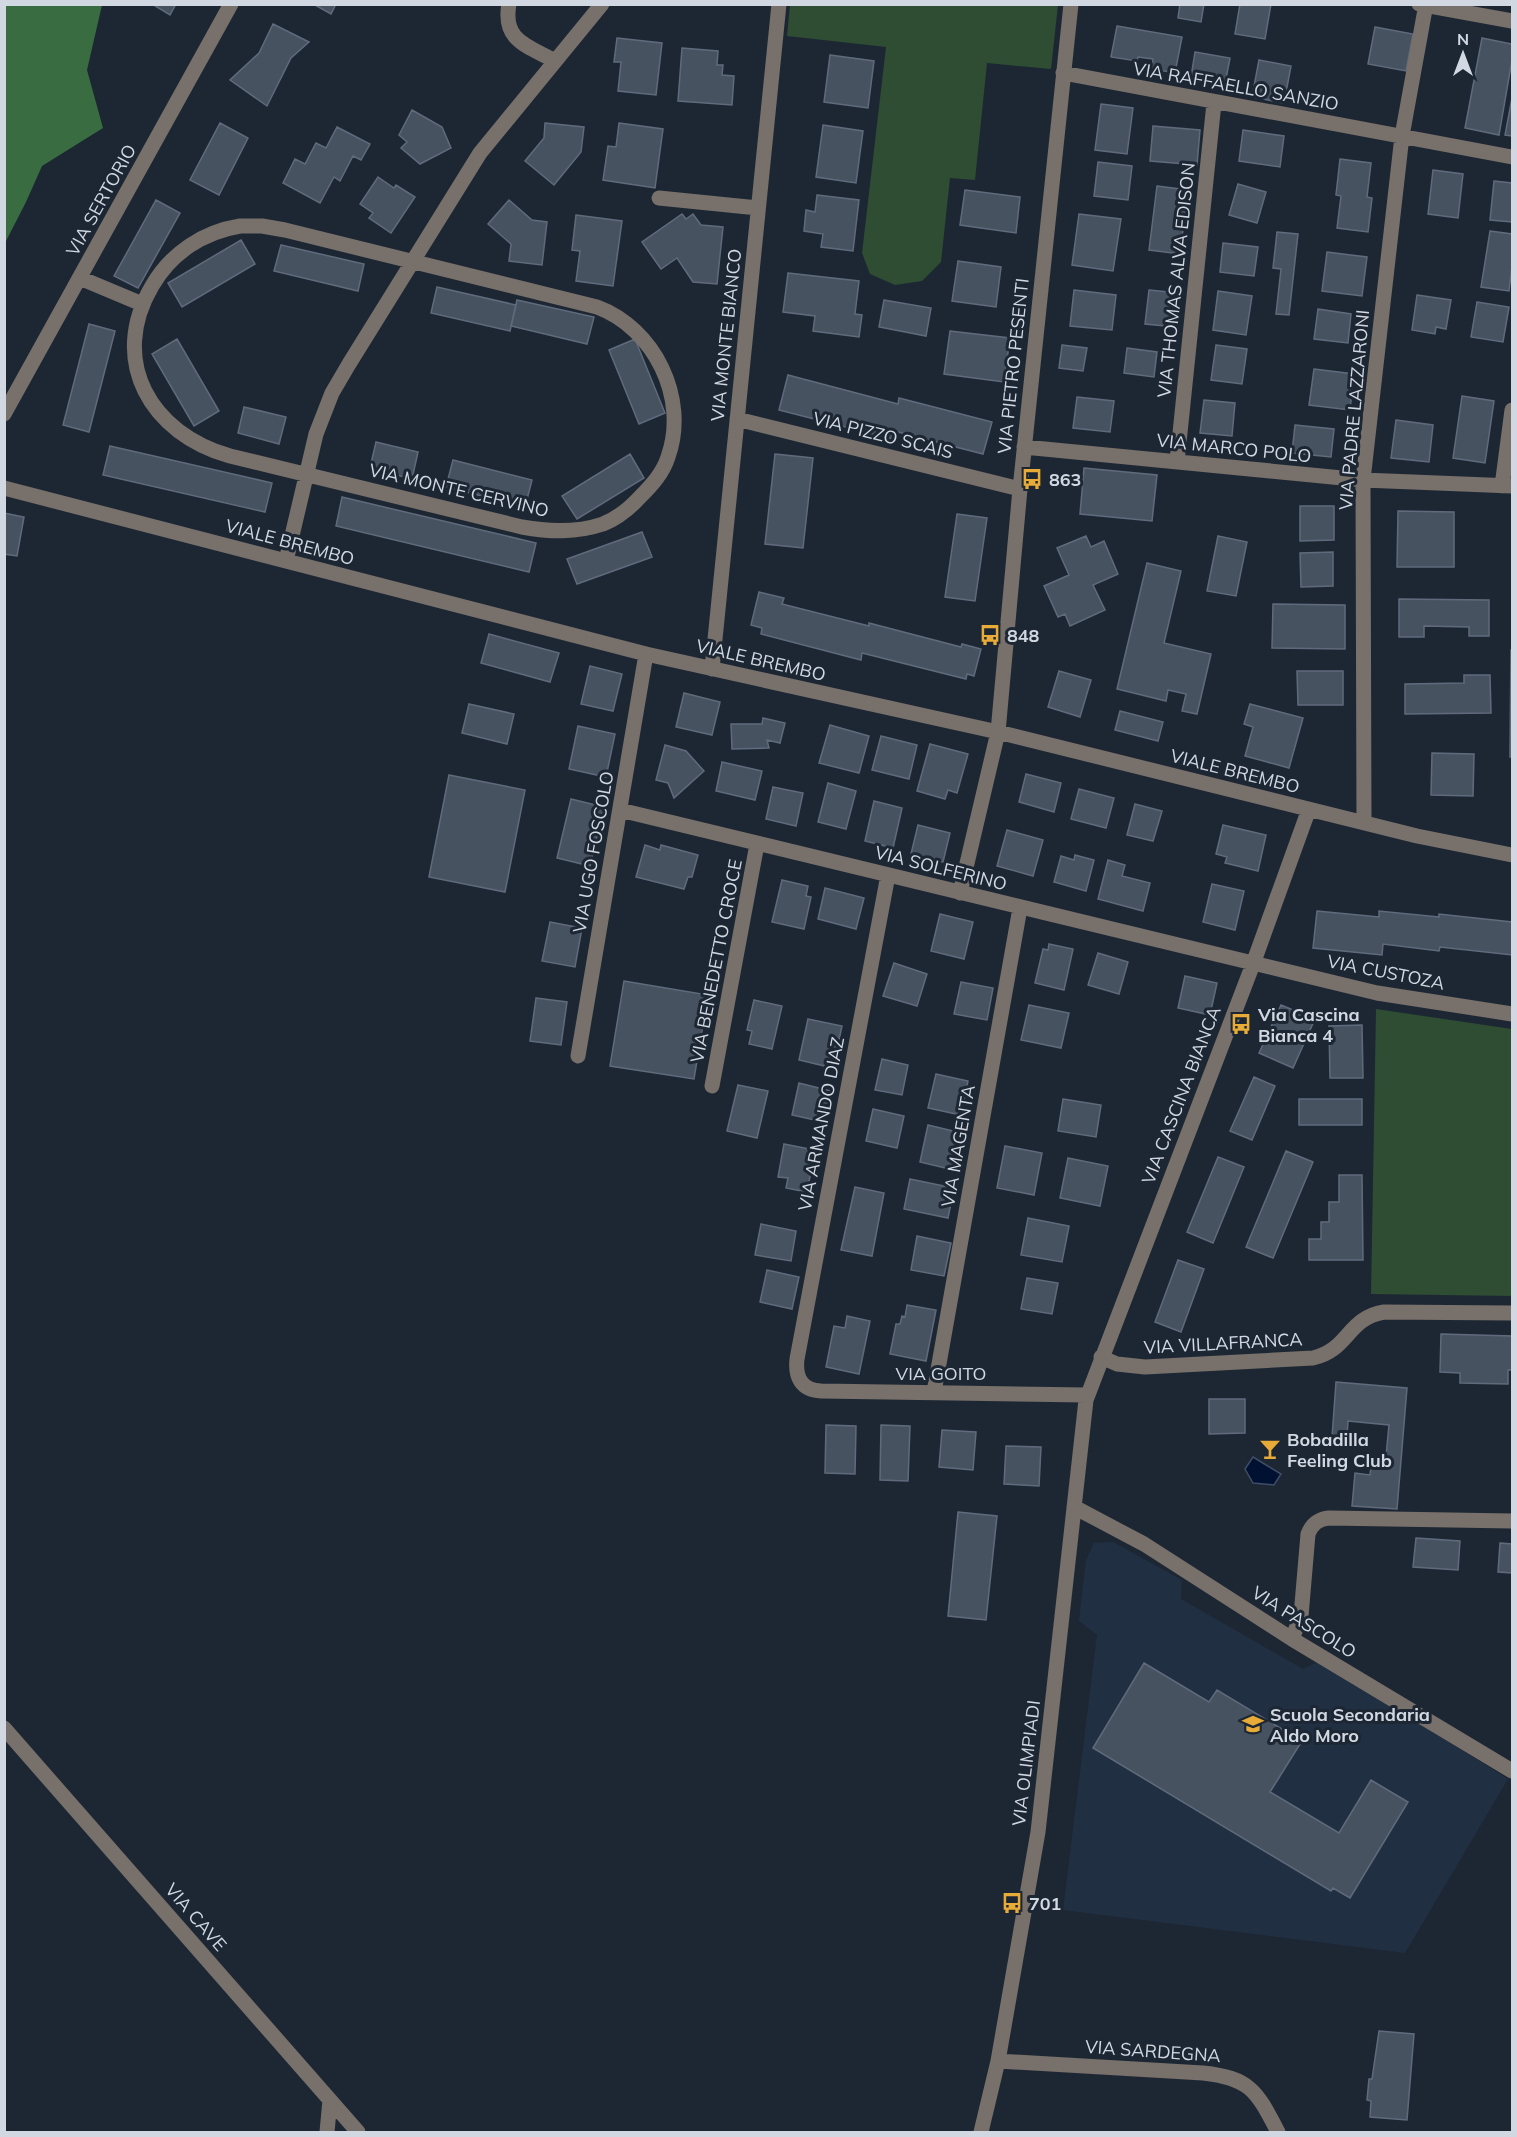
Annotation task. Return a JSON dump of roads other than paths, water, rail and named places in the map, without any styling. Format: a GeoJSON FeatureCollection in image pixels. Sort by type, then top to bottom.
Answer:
{"type":"FeatureCollection","features":[{"type":"Feature","properties":{"kind":"street","name":"VIA SERTORIO"},"geometry":{"type":"LineString","coordinates":[[4,414],[231,4]]}},
{"type":"Feature","properties":{"kind":"street"},"geometry":{"type":"LineString","coordinates":[[509,4],[508,24],[513,35],[555,61]]}},
{"type":"Feature","properties":{"kind":"street"},"geometry":{"type":"LineString","coordinates":[[286,561],[316,434],[333,393],[349,364],[480,153],[602,4]]}},
{"type":"Feature","properties":{"kind":"street","name":"VIA MONTE BIANCO"},"geometry":{"type":"LineString","coordinates":[[712,669],[779,4]]}},
{"type":"Feature","properties":{"kind":"street","name":"VIA PIETRO PESENTI"},"geometry":{"type":"LineString","coordinates":[[960,893],[998,732],[1024,447],[1071,4]]}},
{"type":"Feature","properties":{"kind":"street"},"geometry":{"type":"LineString","coordinates":[[1423,5],[1512,21]]}},
{"type":"Feature","properties":{"kind":"street","name":"VIA PADRE LAZZARONI"},"geometry":{"type":"LineString","coordinates":[[1364,823],[1364,480],[1402,136],[1423,5]]}},
{"type":"Feature","properties":{"kind":"street","name":"VIA RAFFAELLO SANZIO"},"geometry":{"type":"LineString","coordinates":[[1064,73],[1214,103],[1512,157]]}},
{"type":"Feature","properties":{"kind":"street","name":"VIA THOMAS ALVA EDISON"},"geometry":{"type":"LineString","coordinates":[[1177,462],[1214,103]]}},
{"type":"Feature","properties":{"kind":"street"},"geometry":{"type":"LineString","coordinates":[[659,198],[758,208]]}},
{"type":"Feature","properties":{"kind":"street","name":"VIA MONTE CERVINO"},"geometry":{"type":"LineString","coordinates":[[240,226],[278,228],[597,308],[628,323],[652,350],[664,372],[671,394],[674,431],[666,462],[655,481],[626,511],[605,523],[570,531],[522,527],[212,451],[186,438],[150,401],[135,361],[135,332],[142,304],[163,271],[184,249],[211,233],[240,226]]}},
{"type":"Feature","properties":{"kind":"street"},"geometry":{"type":"LineString","coordinates":[[80,278],[142,304]]}},
{"type":"Feature","properties":{"kind":"street"},"geometry":{"type":"LineString","coordinates":[[1507,486],[1512,410]]}},
{"type":"Feature","properties":{"kind":"street","name":"VIA PIZZO SCAIS"},"geometry":{"type":"LineString","coordinates":[[737,419],[1020,489]]}},
{"type":"Feature","properties":{"kind":"street","name":"VIA MARCO POLO"},"geometry":{"type":"LineString","coordinates":[[1024,447],[1364,480],[1507,486]]}},
{"type":"Feature","properties":{"kind":"street","name":"VIALE BREMBO"},"geometry":{"type":"LineString","coordinates":[[4,488],[646,654],[998,732],[1433,840],[1512,855]]}},
{"type":"Feature","properties":{"kind":"street","name":"VIA UGO FOSCOLO"},"geometry":{"type":"LineString","coordinates":[[578,1056],[646,654]]}},
{"type":"Feature","properties":{"kind":"street","name":"VIA CASCINA BIANCA"},"geometry":{"type":"LineString","coordinates":[[1087,1395],[1309,809]]}},
{"type":"Feature","properties":{"kind":"street","name":"VIA SOLFERINO"},"geometry":{"type":"LineString","coordinates":[[620,810],[1252,964]]}},
{"type":"Feature","properties":{"kind":"street","name":"VIA BENEDETTO CROCE"},"geometry":{"type":"LineString","coordinates":[[712,1086],[757,844]]}},
{"type":"Feature","properties":{"kind":"street","name":"VIA ARMANDO DIAZ"},"geometry":{"type":"LineString","coordinates":[[799,1380],[798,1359],[888,875]]}},
{"type":"Feature","properties":{"kind":"street","name":"VIA MAGENTA"},"geometry":{"type":"LineString","coordinates":[[934,1392],[1020,908]]}},
{"type":"Feature","properties":{"kind":"street","name":"VIA CUSTOZA"},"geometry":{"type":"LineString","coordinates":[[1252,964],[1377,993],[1512,1014]]}},
{"type":"Feature","properties":{"kind":"street","name":"VIA VILLAFRANCA"},"geometry":{"type":"LineString","coordinates":[[1101,1357],[1117,1364],[1145,1367],[1313,1358],[1334,1349],[1357,1323],[1378,1312],[1512,1313]]}},
{"type":"Feature","properties":{"kind":"street","name":"VIA GOITO"},"geometry":{"type":"LineString","coordinates":[[799,1380],[804,1387],[816,1391],[1087,1395]]}},
{"type":"Feature","properties":{"kind":"street","name":"VIA OLIMPIADI"},"geometry":{"type":"LineString","coordinates":[[981,2133],[998,2061],[1038,1832],[1082,1422],[1087,1395]]}},
{"type":"Feature","properties":{"kind":"street","name":"VIA PASCOLO"},"geometry":{"type":"LineString","coordinates":[[1074,1507],[1136,1539],[1292,1639],[1512,1772]]}},
{"type":"Feature","properties":{"kind":"street"},"geometry":{"type":"LineString","coordinates":[[1292,1639],[1301,1616],[1308,1534],[1318,1520],[1329,1518],[1512,1521]]}},
{"type":"Feature","properties":{"kind":"street","name":"VIA CAVE"},"geometry":{"type":"LineString","coordinates":[[4,1728],[358,2133]]}},
{"type":"Feature","properties":{"kind":"street","name":"VIA SARDEGNA"},"geometry":{"type":"LineString","coordinates":[[998,2061],[1228,2076],[1240,2081],[1254,2092],[1278,2133]]}},
{"type":"Feature","properties":{"kind":"street"},"geometry":{"type":"LineString","coordinates":[[327,2133],[330,2100]]}},
{"type":"Feature","properties":{"kind":"water"},"geometry":{"type":"Polygon","coordinates":[[[1253,1457],[1281,1474],[1274,1485],[1253,1483],[1245,1469],[1253,1457]]]}},
{"type":"Feature","properties":{"kind":"place","name":"863"},"geometry":{"type":"Point","coordinates":[1032,479]}},
{"type":"Feature","properties":{"kind":"place","name":"848"},"geometry":{"type":"Point","coordinates":[990,635]}},
{"type":"Feature","properties":{"kind":"place","name":"Via Cascina Bianca 4"},"geometry":{"type":"Point","coordinates":[1241,1024]}},
{"type":"Feature","properties":{"kind":"place","name":"Bobadilla Feeling Club"},"geometry":{"type":"Point","coordinates":[1270,1449]}},
{"type":"Feature","properties":{"kind":"place","name":"Scuola Secondaria Aldo Moro"},"geometry":{"type":"Point","coordinates":[1253,1724]}},
{"type":"Feature","properties":{"kind":"place","name":"701"},"geometry":{"type":"Point","coordinates":[1012,1903]}}]}
